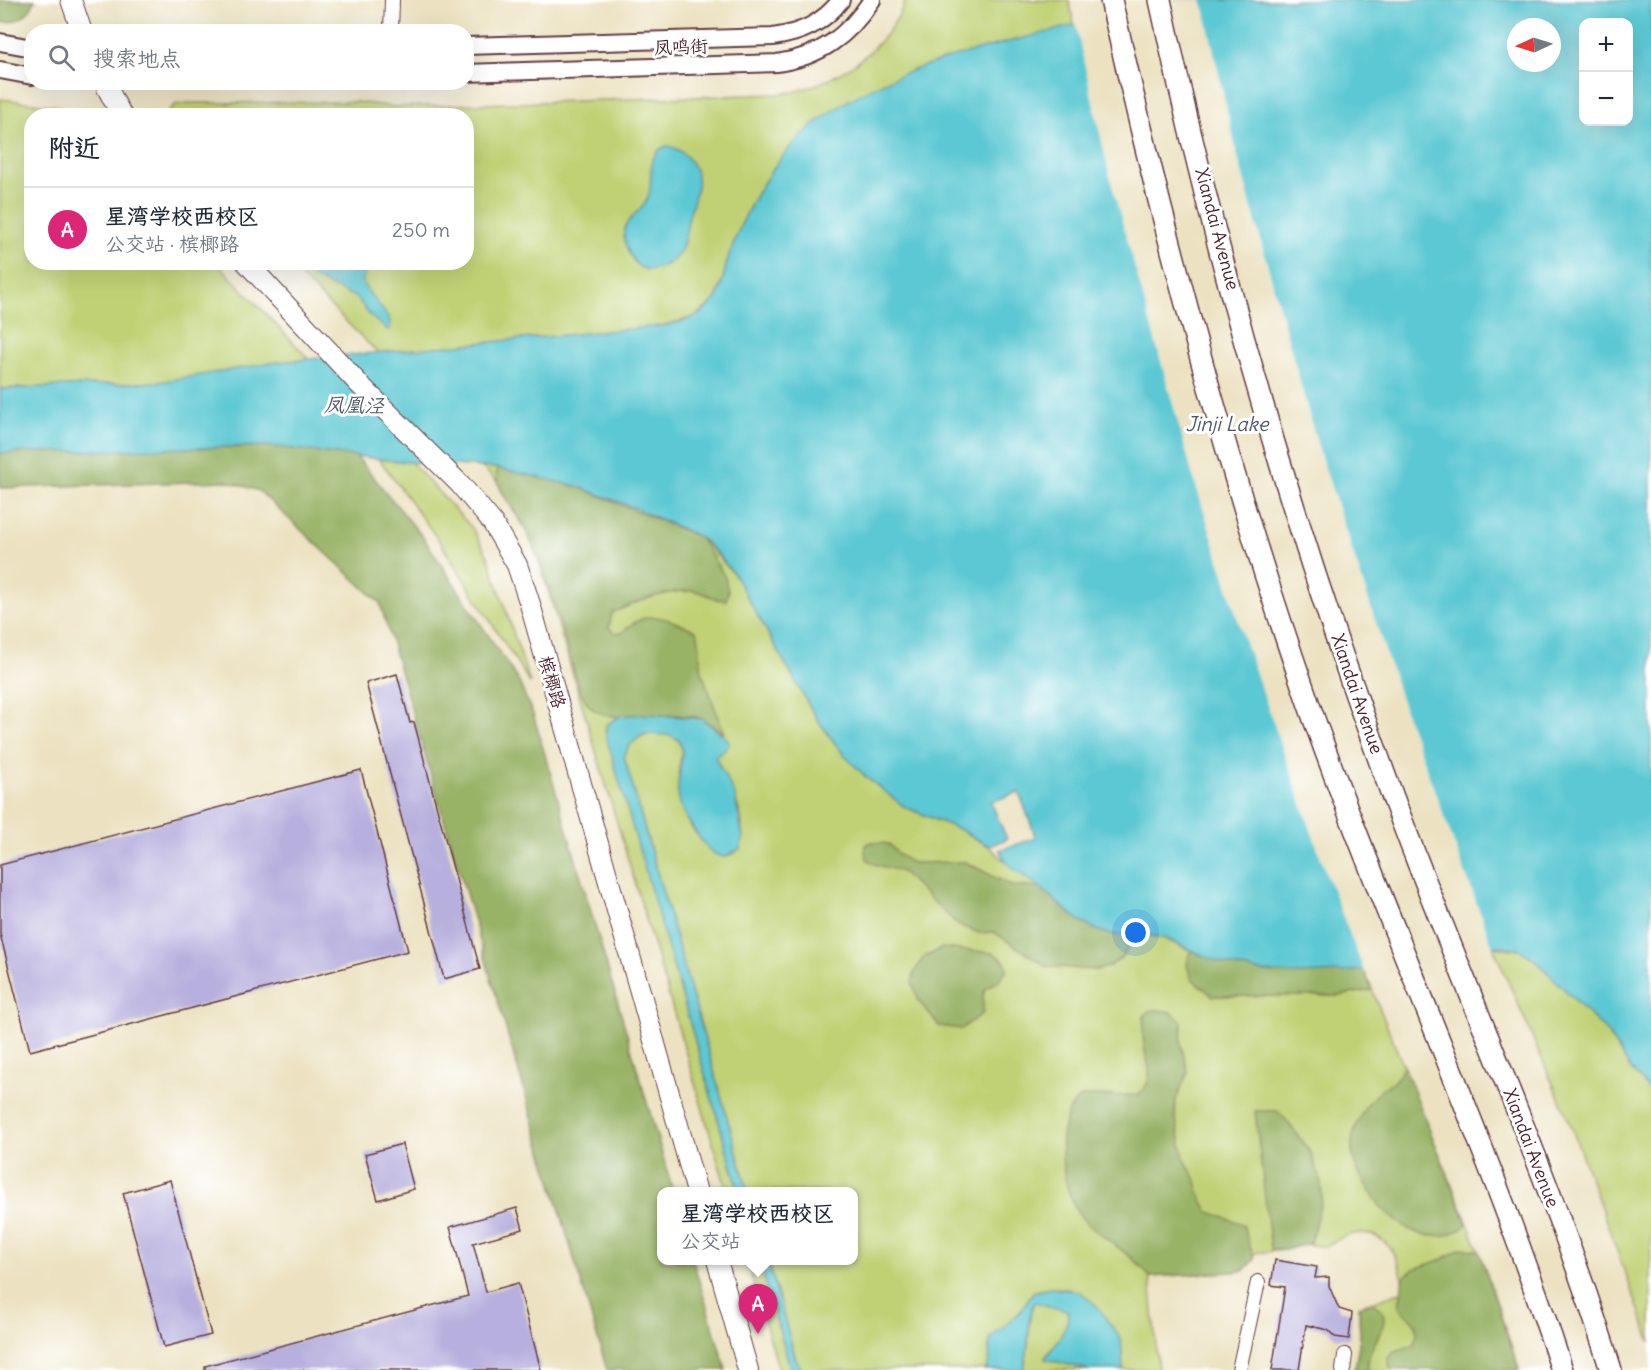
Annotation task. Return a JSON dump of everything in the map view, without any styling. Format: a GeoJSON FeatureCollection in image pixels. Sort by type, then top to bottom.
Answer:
{"type":"FeatureCollection","features":[{"type":"Feature","properties":{"kind":"main road"},"geometry":{"type":"LineString","coordinates":[[71,0],[79,24]]}},
{"type":"Feature","properties":{"kind":"main road"},"geometry":{"type":"LineString","coordinates":[[1111,0],[1177,273],[1270,587],[1351,822],[1458,1086],[1520,1250],[1562,1370]]}},
{"type":"Feature","properties":{"kind":"main road","name":"Xiandai Avenue"},"geometry":{"type":"LineString","coordinates":[[1160,0],[1255,374],[1315,571],[1395,803],[1592,1306],[1611,1370]]}},
{"type":"Feature","properties":{"kind":"main road"},"geometry":{"type":"LineString","coordinates":[[108,90],[118,108]]}},
{"type":"Feature","properties":{"kind":"main road","name":"槟榔路"},"geometry":{"type":"LineString","coordinates":[[253,270],[445,470],[485,514],[506,543],[530,604],[696,1187]]}},
{"type":"Feature","properties":{"kind":"main road"},"geometry":{"type":"LineString","coordinates":[[718,1265],[748,1370]]}},
{"type":"Feature","properties":{"kind":"street"},"geometry":{"type":"LineString","coordinates":[[391,24],[392,0]]}},
{"type":"Feature","properties":{"kind":"street","name":"凤鸣街"},"geometry":{"type":"LineString","coordinates":[[474,46],[774,37],[795,34],[816,24],[841,0]]}},
{"type":"Feature","properties":{"kind":"street","name":"凤鸣街"},"geometry":{"type":"LineString","coordinates":[[474,73],[777,63],[799,60],[821,51],[842,37],[858,21],[872,0]]}},
{"type":"Feature","properties":{"kind":"street"},"geometry":{"type":"LineString","coordinates":[[0,42],[24,46]]}},
{"type":"Feature","properties":{"kind":"street"},"geometry":{"type":"LineString","coordinates":[[0,70],[24,74]]}},
{"type":"Feature","properties":{"kind":"street"},"geometry":{"type":"LineString","coordinates":[[1239,1370],[1258,1282]]}},
{"type":"Feature","properties":{"kind":"street"},"geometry":{"type":"LineString","coordinates":[[1343,1370],[1345,1355]]}},
{"type":"Feature","properties":{"kind":"green space"},"geometry":{"type":"Polygon","coordinates":[[[0,0],[35,0],[30,10],[22,17],[12,22],[0,22],[0,0]]]}},
{"type":"Feature","properties":{"kind":"green space"},"geometry":{"type":"Polygon","coordinates":[[[906,0],[1069,0],[1074,25],[915,70],[856,98],[818,121],[764,182],[751,204],[735,239],[716,300],[694,317],[661,326],[378,353],[294,270],[474,270],[474,108],[172,108],[174,105],[186,103],[357,102],[395,107],[782,94],[820,83],[856,63],[872,50],[897,18],[906,0]]]}},
{"type":"Feature","properties":{"kind":"green space"},"geometry":{"type":"Polygon","coordinates":[[[0,99],[62,108],[24,108],[24,270],[224,270],[309,359],[159,382],[0,389],[0,99]]]}},
{"type":"Feature","properties":{"kind":"green space"},"geometry":{"type":"Polygon","coordinates":[[[268,446],[356,456],[422,536],[518,680],[533,714],[672,1187],[657,1187],[657,1265],[694,1265],[726,1370],[607,1370],[380,603],[259,491],[227,481],[0,488],[0,453],[268,446]]]}},
{"type":"Feature","properties":{"kind":"green space"},"geometry":{"type":"Polygon","coordinates":[[[379,459],[411,462],[472,528],[488,556],[530,683],[440,542],[379,459]]]}},
{"type":"Feature","properties":{"kind":"green space"},"geometry":{"type":"Polygon","coordinates":[[[480,466],[497,468],[700,537],[734,574],[817,719],[844,755],[866,777],[905,807],[961,830],[989,846],[1002,859],[1138,933],[1165,939],[1200,955],[1315,974],[1364,970],[1479,1251],[1519,1370],[1355,1370],[1360,1338],[1359,1306],[1403,1291],[1397,1259],[1390,1248],[1380,1239],[1369,1234],[1356,1234],[1342,1238],[1326,1247],[1304,1244],[1285,1250],[1254,1253],[1254,1259],[1243,1271],[1150,1277],[1158,1370],[1123,1370],[1122,1360],[1110,1328],[1095,1305],[1075,1291],[1049,1288],[1033,1292],[1020,1312],[991,1338],[990,1358],[985,1370],[802,1370],[796,1360],[769,1265],[858,1265],[858,1187],[747,1187],[624,756],[633,742],[648,734],[664,733],[679,741],[681,751],[679,784],[682,810],[701,839],[724,857],[735,853],[742,826],[737,803],[715,757],[725,750],[690,716],[678,715],[605,730],[738,1187],[726,1187],[537,554],[520,518],[499,484],[480,466]]]}},
{"type":"Feature","properties":{"kind":"green space"},"geometry":{"type":"Polygon","coordinates":[[[497,468],[576,486],[700,537],[725,577],[728,592],[726,600],[694,591],[662,594],[612,613],[609,628],[615,633],[622,633],[640,620],[657,617],[695,630],[698,634],[702,672],[724,733],[696,717],[684,715],[615,716],[603,714],[590,706],[580,692],[542,568],[525,529],[498,483],[497,468]]]}},
{"type":"Feature","properties":{"kind":"green space"},"geometry":{"type":"Polygon","coordinates":[[[872,842],[889,844],[899,855],[912,863],[965,862],[1012,886],[1041,888],[1063,908],[1085,923],[1109,932],[1138,933],[1121,958],[1108,967],[1095,970],[1046,966],[994,932],[979,933],[958,925],[903,873],[872,863],[865,853],[865,845],[872,842]]]}},
{"type":"Feature","properties":{"kind":"green space"},"geometry":{"type":"Polygon","coordinates":[[[1493,947],[1520,950],[1533,958],[1607,1032],[1630,1068],[1651,1091],[1651,1343],[1570,1123],[1493,947]]]}},
{"type":"Feature","properties":{"kind":"green space"},"geometry":{"type":"Polygon","coordinates":[[[942,948],[994,953],[1005,962],[1007,969],[999,981],[986,988],[983,995],[983,1013],[961,1029],[939,1026],[919,1001],[912,983],[914,973],[923,958],[942,948]]]}},
{"type":"Feature","properties":{"kind":"green space"},"geometry":{"type":"Polygon","coordinates":[[[1193,951],[1213,960],[1255,970],[1321,973],[1364,970],[1372,990],[1339,996],[1213,996],[1192,979],[1187,966],[1189,954],[1193,951]]]}},
{"type":"Feature","properties":{"kind":"green space"},"geometry":{"type":"Polygon","coordinates":[[[1149,1011],[1171,1012],[1182,1022],[1181,1044],[1188,1072],[1176,1100],[1175,1115],[1184,1158],[1209,1212],[1243,1224],[1254,1259],[1243,1271],[1150,1277],[1129,1256],[1090,1226],[1075,1206],[1069,1192],[1062,1148],[1065,1123],[1070,1110],[1075,1102],[1086,1096],[1139,1095],[1145,1088],[1149,1077],[1144,1042],[1144,1016],[1149,1011]]]}},
{"type":"Feature","properties":{"kind":"green space"},"geometry":{"type":"Polygon","coordinates":[[[1403,1063],[1467,1224],[1457,1231],[1439,1236],[1420,1234],[1399,1223],[1375,1199],[1354,1162],[1353,1134],[1364,1109],[1375,1095],[1393,1082],[1403,1063]]]}},
{"type":"Feature","properties":{"kind":"green space"},"geometry":{"type":"Polygon","coordinates":[[[1255,1111],[1277,1111],[1311,1153],[1321,1183],[1322,1199],[1310,1243],[1285,1250],[1271,1250],[1255,1111]]]}},
{"type":"Feature","properties":{"kind":"green space"},"geometry":{"type":"Polygon","coordinates":[[[1462,1248],[1479,1251],[1519,1370],[1392,1370],[1388,1357],[1394,1351],[1413,1346],[1417,1334],[1415,1323],[1399,1307],[1403,1278],[1414,1269],[1443,1259],[1462,1248]]]}},
{"type":"Feature","properties":{"kind":"green space"},"geometry":{"type":"Polygon","coordinates":[[[748,1265],[760,1265],[791,1370],[779,1370],[748,1265]]]}},
{"type":"Feature","properties":{"kind":"green space"},"geometry":{"type":"Polygon","coordinates":[[[1035,1302],[1068,1311],[1067,1323],[1045,1358],[1090,1370],[1023,1370],[1031,1314],[1035,1302]]]}},
{"type":"Feature","properties":{"kind":"green space"},"geometry":{"type":"Polygon","coordinates":[[[1371,1302],[1383,1311],[1383,1326],[1370,1354],[1368,1370],[1355,1370],[1360,1338],[1359,1306],[1371,1302]]]}},
{"type":"Feature","properties":{"kind":"water","name":"Jinji Lake"},"geometry":{"type":"Polygon","coordinates":[[[1149,0],[1651,0],[1651,1091],[1630,1068],[1607,1032],[1533,958],[1516,948],[1493,946],[1475,948],[1361,970],[1309,974],[1273,973],[1222,963],[1157,936],[1119,935],[1086,925],[1012,867],[1002,856],[1000,850],[1036,838],[1019,792],[991,802],[1007,839],[989,846],[961,830],[905,807],[866,777],[844,755],[817,719],[734,574],[716,552],[700,537],[633,507],[576,486],[496,468],[396,461],[268,446],[0,453],[0,389],[159,382],[277,362],[661,326],[689,319],[708,308],[716,297],[735,239],[767,177],[801,136],[838,107],[879,84],[923,67],[1060,29],[1149,0]]]}},
{"type":"Feature","properties":{"kind":"water"},"geometry":{"type":"Polygon","coordinates":[[[667,146],[680,151],[693,165],[697,188],[680,252],[665,265],[645,269],[634,261],[630,254],[625,243],[624,231],[647,199],[653,159],[660,149],[667,146]]]}},
{"type":"Feature","properties":{"kind":"water"},"geometry":{"type":"Polygon","coordinates":[[[307,270],[366,270],[363,279],[364,286],[389,318],[391,327],[388,330],[370,316],[357,298],[315,279],[307,270]]]}},
{"type":"Feature","properties":{"kind":"water"},"geometry":{"type":"Polygon","coordinates":[[[650,714],[702,719],[728,739],[729,745],[715,757],[735,795],[743,837],[740,849],[724,857],[715,854],[705,846],[683,812],[678,794],[682,751],[679,740],[670,735],[643,734],[629,746],[624,756],[747,1187],[738,1187],[606,736],[606,725],[620,716],[650,714]]]}},
{"type":"Feature","properties":{"kind":"water"},"geometry":{"type":"Polygon","coordinates":[[[760,1265],[769,1265],[796,1360],[802,1370],[791,1370],[760,1265]]]}},
{"type":"Feature","properties":{"kind":"water"},"geometry":{"type":"Polygon","coordinates":[[[1050,1288],[1079,1291],[1097,1306],[1121,1339],[1123,1370],[1090,1370],[1045,1359],[1064,1330],[1068,1311],[1035,1302],[1030,1314],[1027,1353],[1023,1370],[985,1370],[990,1358],[991,1338],[1020,1312],[1033,1292],[1050,1288]]]}},
{"type":"Feature","properties":{"kind":"pier"},"geometry":{"type":"Polygon","coordinates":[[[1142,0],[1202,0],[1238,158],[1318,447],[1407,717],[1494,950],[1365,973],[1328,878],[1245,642],[1192,473],[1110,178],[1075,22],[1142,0]]]}},
{"type":"Feature","properties":{"kind":"building"},"geometry":{"type":"Polygon","coordinates":[[[397,674],[410,723],[414,722],[480,969],[444,979],[366,683],[397,674]]]}},
{"type":"Feature","properties":{"kind":"building"},"geometry":{"type":"Polygon","coordinates":[[[361,770],[408,951],[30,1051],[0,934],[0,865],[361,770]]]}},
{"type":"Feature","properties":{"kind":"building"},"geometry":{"type":"Polygon","coordinates":[[[402,1144],[414,1189],[378,1200],[365,1154],[402,1144]]]}},
{"type":"Feature","properties":{"kind":"building"},"geometry":{"type":"Polygon","coordinates":[[[170,1180],[211,1335],[164,1347],[123,1193],[170,1180]]]}},
{"type":"Feature","properties":{"kind":"building"},"geometry":{"type":"Polygon","coordinates":[[[517,1208],[523,1229],[473,1243],[486,1292],[518,1283],[541,1370],[205,1370],[205,1366],[468,1296],[450,1227],[517,1208]]]}},
{"type":"Feature","properties":{"kind":"building"},"geometry":{"type":"Polygon","coordinates":[[[1275,1260],[1317,1267],[1315,1278],[1329,1277],[1329,1286],[1339,1309],[1352,1313],[1349,1339],[1335,1337],[1328,1330],[1306,1325],[1299,1370],[1272,1370],[1285,1287],[1271,1285],[1275,1260]]]}},
{"type":"Feature","properties":{"kind":"place","name":"星湾学校西校区"},"geometry":{"type":"Point","coordinates":[758,1334]}},
{"type":"Feature","properties":{"kind":"water label","name":"凤凰泾"},"geometry":{"type":"Point","coordinates":[354,405]}}]}
